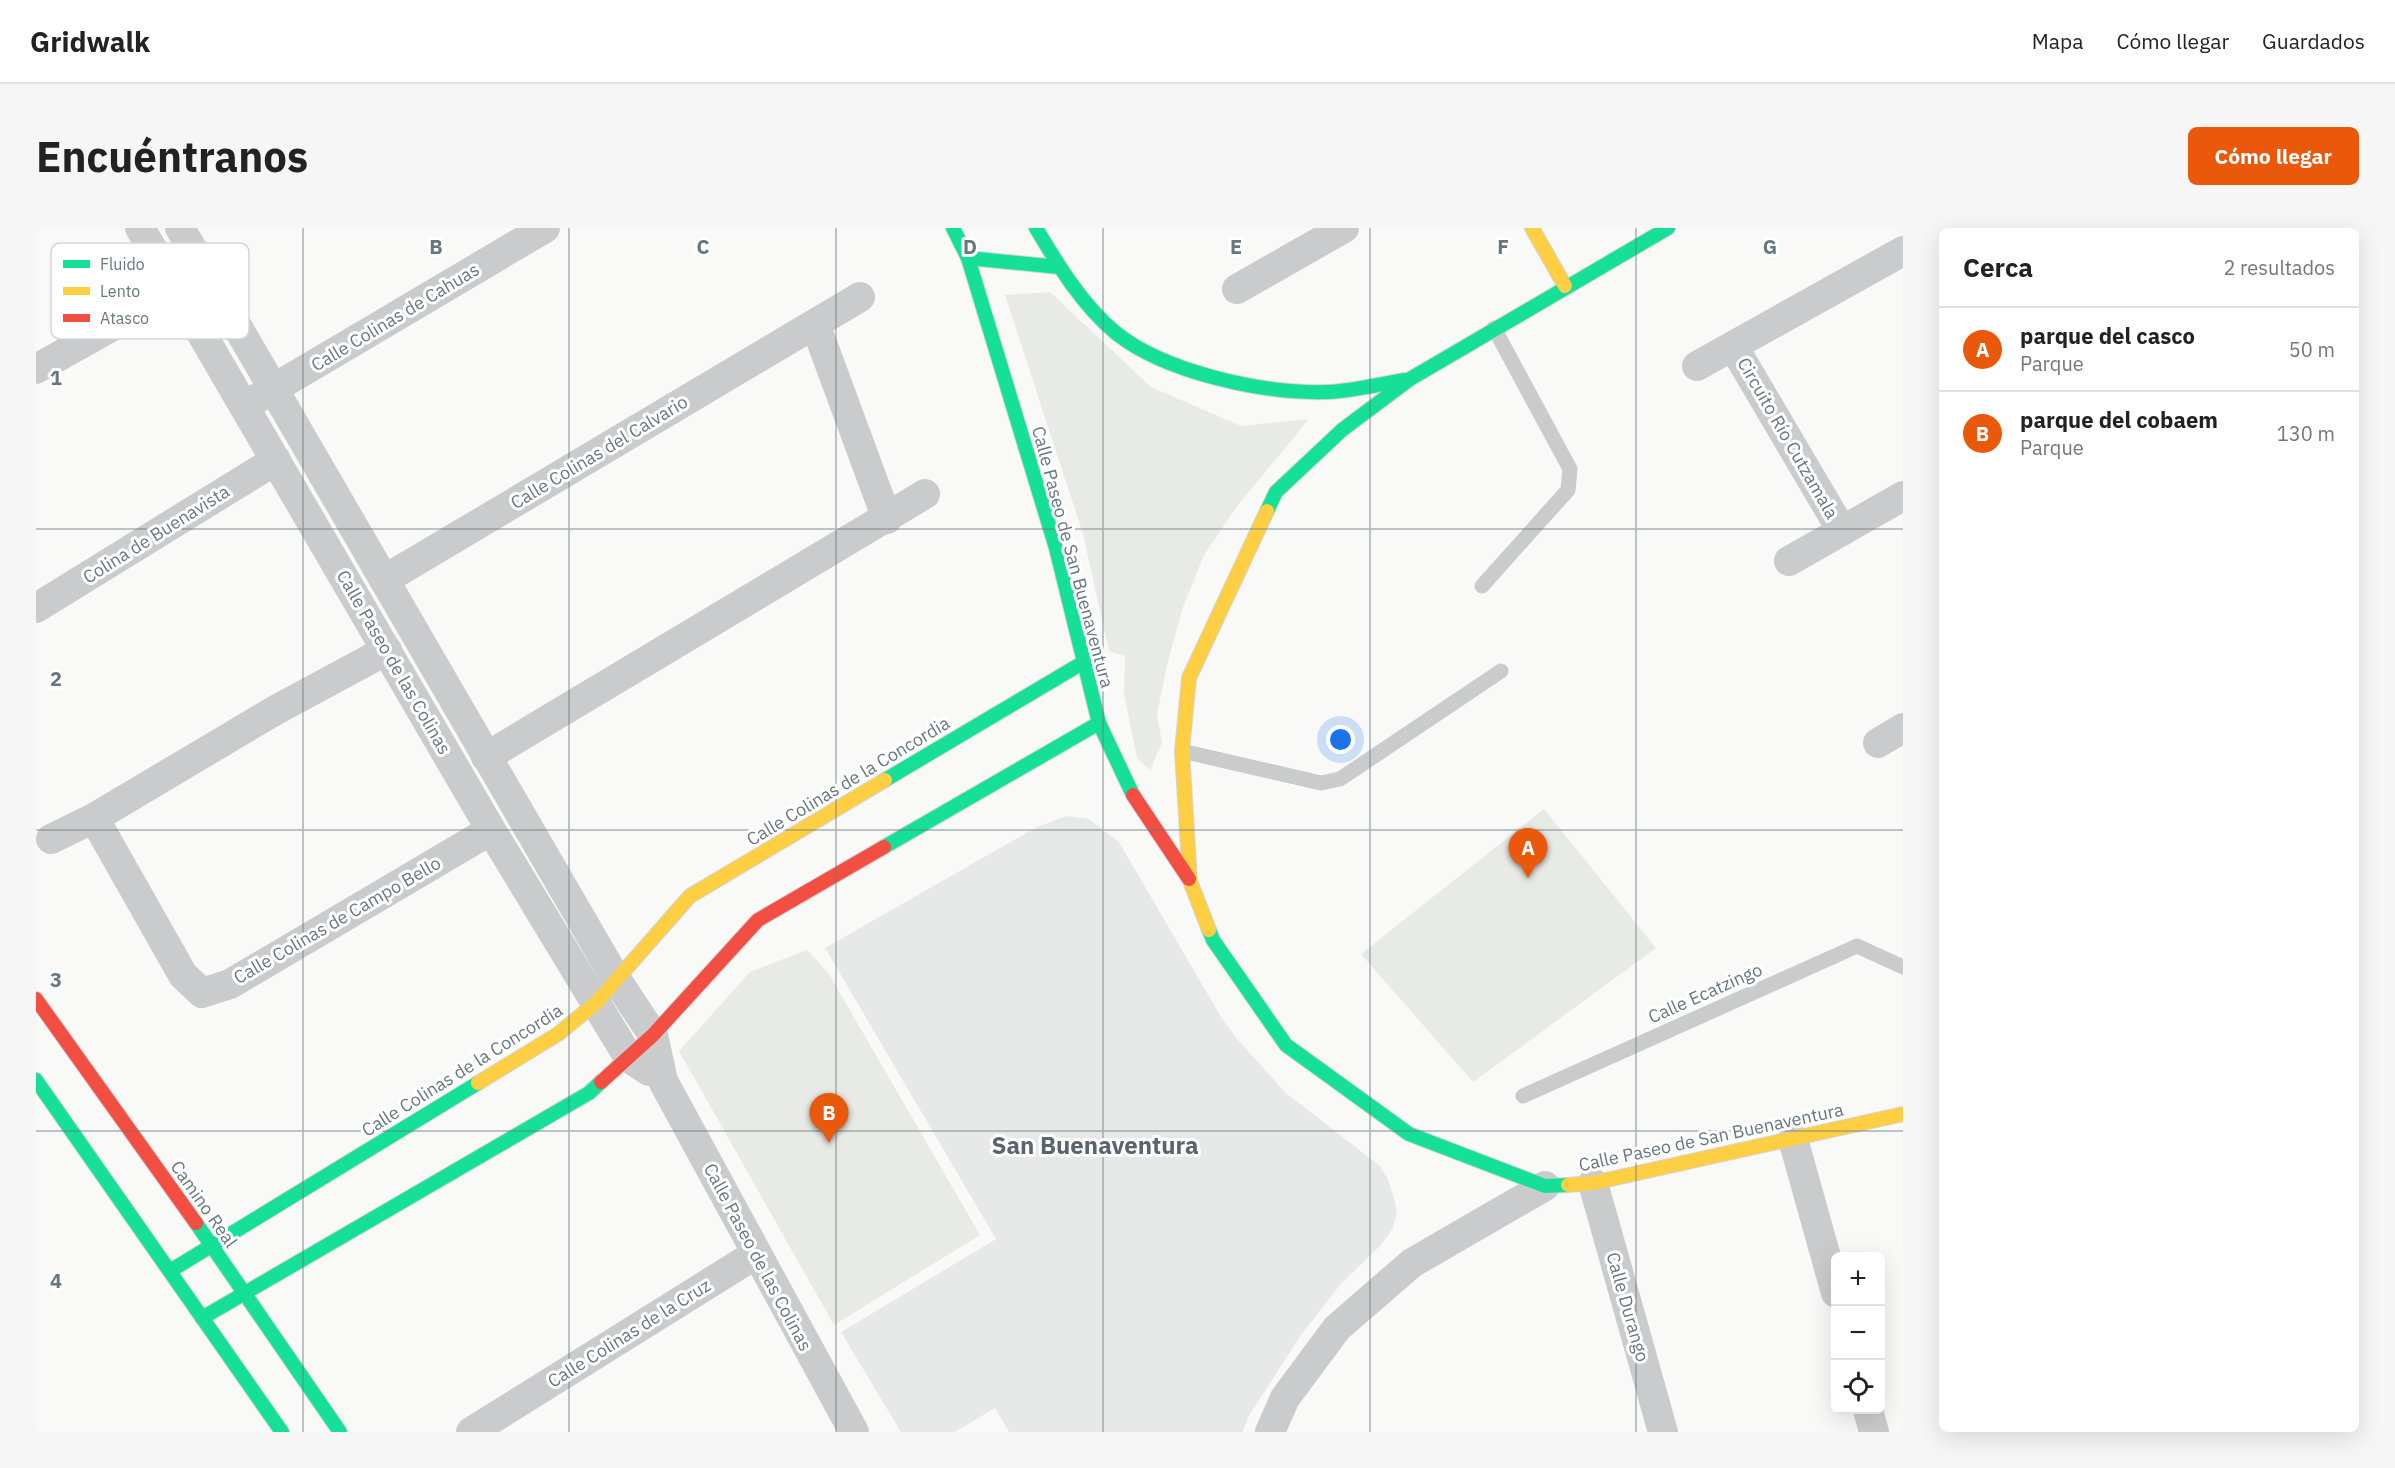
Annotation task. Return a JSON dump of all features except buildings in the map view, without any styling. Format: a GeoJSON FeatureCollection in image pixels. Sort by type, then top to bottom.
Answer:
{"type":"FeatureCollection","features":[{"type":"Feature","properties":{"kind":"street","name":"Calle Paseo de las Colinas"},"geometry":{"type":"LineString","coordinates":[[140,228],[149,243]]}},
{"type":"Feature","properties":{"kind":"street","name":"Calle Paseo de las Colinas"},"geometry":{"type":"LineString","coordinates":[[180,228],[189,243]]}},
{"type":"Feature","properties":{"kind":"street","name":"Calle Colinas de Cahuas"},"geometry":{"type":"LineString","coordinates":[[244,406],[545,228]]}},
{"type":"Feature","properties":{"kind":"street","name":"Calle Paseo de San Buenaventura"},"geometry":{"type":"LineString","coordinates":[[953,228],[968,258],[1056,548],[1099,723],[1133,796],[1190,881],[1213,940],[1286,1045],[1409,1134],[1545,1186],[1593,1183],[1903,1114]]}},
{"type":"Feature","properties":{"kind":"street","name":"Calle Paseo de San Buenaventura"},"geometry":{"type":"LineString","coordinates":[[1036,228],[1079,296],[1118,334],[1169,363],[1251,385],[1328,393],[1410,379]]}},
{"type":"Feature","properties":{"kind":"street"},"geometry":{"type":"LineString","coordinates":[[1237,289],[1344,228]]}},
{"type":"Feature","properties":{"kind":"street"},"geometry":{"type":"LineString","coordinates":[[1532,228],[1564,286]]}},
{"type":"Feature","properties":{"kind":"street","name":"Calle Paseo de San Buenaventura"},"geometry":{"type":"LineString","coordinates":[[1190,881],[1182,751],[1189,678],[1276,492],[1342,430],[1410,379],[1564,286],[1668,228]]}},
{"type":"Feature","properties":{"kind":"street","name":"Circuito Río Cutzamala"},"geometry":{"type":"LineString","coordinates":[[1696,366],[1903,250]]}},
{"type":"Feature","properties":{"kind":"street"},"geometry":{"type":"LineString","coordinates":[[968,258],[1059,267]]}},
{"type":"Feature","properties":{"kind":"street","name":"Calle Colinas del Calvario"},"geometry":{"type":"LineString","coordinates":[[384,580],[860,297]]}},
{"type":"Feature","properties":{"kind":"street"},"geometry":{"type":"LineString","coordinates":[[815,324],[887,519]]}},
{"type":"Feature","properties":{"kind":"street"},"geometry":{"type":"LineString","coordinates":[[36,369],[90,339]]}},
{"type":"Feature","properties":{"kind":"street","name":"Calle Paseo de las Colinas"},"geometry":{"type":"LineString","coordinates":[[205,339],[491,830],[629,1058],[663,1081]]}},
{"type":"Feature","properties":{"kind":"street","name":"Calle Paseo de las Colinas"},"geometry":{"type":"LineString","coordinates":[[244,339],[616,979],[653,1035],[663,1081],[854,1432]]}},
{"type":"Feature","properties":{"kind":"street","name":"Circuito Río Cutzamala"},"geometry":{"type":"LineString","coordinates":[[1733,346],[1842,531]]}},
{"type":"Feature","properties":{"kind":"street","name":"Colina de Buenavista"},"geometry":{"type":"LineString","coordinates":[[36,608],[276,460]]}},
{"type":"Feature","properties":{"kind":"street"},"geometry":{"type":"LineString","coordinates":[[486,757],[926,494]]}},
{"type":"Feature","properties":{"kind":"street","name":"Circuito Río Cutzamala"},"geometry":{"type":"LineString","coordinates":[[1789,561],[1903,496]]}},
{"type":"Feature","properties":{"kind":"street"},"geometry":{"type":"LineString","coordinates":[[51,838],[94,818],[274,711],[387,650]]}},
{"type":"Feature","properties":{"kind":"street","name":"Calle Colinas de la Concordia"},"geometry":{"type":"LineString","coordinates":[[170,1271],[558,1034],[596,1003],[690,896],[1084,662]]}},
{"type":"Feature","properties":{"kind":"street"},"geometry":{"type":"LineString","coordinates":[[202,1318],[589,1093],[653,1035],[758,920],[1099,723]]}},
{"type":"Feature","properties":{"kind":"street","name":"Calle Colinas de Campo Bello"},"geometry":{"type":"LineString","coordinates":[[94,818],[183,975],[202,993],[230,984],[491,830]]}},
{"type":"Feature","properties":{"kind":"street","name":"Camino Real"},"geometry":{"type":"LineString","coordinates":[[36,999],[212,1245],[340,1432]]}},
{"type":"Feature","properties":{"kind":"street"},"geometry":{"type":"LineString","coordinates":[[36,1080],[282,1432]]}},
{"type":"Feature","properties":{"kind":"street"},"geometry":{"type":"LineString","coordinates":[[1793,1139],[1831,1275]]}},
{"type":"Feature","properties":{"kind":"street","name":"Calle Durango"},"geometry":{"type":"LineString","coordinates":[[1593,1183],[1663,1432]]}},
{"type":"Feature","properties":{"kind":"street"},"geometry":{"type":"LineString","coordinates":[[1270,1432],[1285,1398],[1337,1328],[1412,1263],[1545,1186]]}},
{"type":"Feature","properties":{"kind":"street","name":"Calle Colinas de la Cruz"},"geometry":{"type":"LineString","coordinates":[[471,1432],[508,1422],[756,1254]]}},
{"type":"Feature","properties":{"kind":"street"},"geometry":{"type":"LineString","coordinates":[[1869,1414],[1874,1432]]}},
{"type":"Feature","properties":{"kind":"lane"},"geometry":{"type":"LineString","coordinates":[[1482,586],[1568,490],[1570,469],[1494,328]]}},
{"type":"Feature","properties":{"kind":"lane"},"geometry":{"type":"LineString","coordinates":[[1182,751],[1321,783],[1340,779],[1501,671]]}},
{"type":"Feature","properties":{"kind":"lane","name":"Calle Ecatzingo"},"geometry":{"type":"LineString","coordinates":[[1523,1096],[1857,946],[1903,967]]}},
{"type":"Feature","properties":{"kind":"shaded area"},"geometry":{"type":"Polygon","coordinates":[[[1050,292],[1151,387],[1241,426],[1309,419],[1238,505],[1204,555],[1183,607],[1168,661],[1157,714],[1162,743],[1150,770],[1137,758],[1124,694],[1125,656],[1109,651],[1083,534],[1005,295],[1050,292]]]}},
{"type":"Feature","properties":{"kind":"shaded area"},"geometry":{"type":"Polygon","coordinates":[[[1544,809],[1656,948],[1473,1082],[1361,954],[1544,809]]]}},
{"type":"Feature","properties":{"kind":"shaded area"},"geometry":{"type":"Polygon","coordinates":[[[1067,816],[1089,819],[1119,842],[1221,1017],[1237,1039],[1286,1093],[1380,1166],[1394,1198],[1397,1212],[1393,1228],[1382,1244],[1340,1285],[1301,1335],[1250,1414],[1242,1432],[1009,1432],[995,1408],[955,1432],[901,1432],[841,1332],[996,1239],[825,948],[1037,827],[1067,816]]]}},
{"type":"Feature","properties":{"kind":"shaded area"},"geometry":{"type":"Polygon","coordinates":[[[807,950],[829,974],[980,1235],[834,1325],[679,1051],[750,972],[807,950]]]}},
{"type":"Feature","properties":{"kind":"traffic: fast"},"geometry":{"type":"LineString","coordinates":[[953,228],[968,258],[1056,548],[1099,723],[1133,795]]}},
{"type":"Feature","properties":{"kind":"traffic: fast"},"geometry":{"type":"LineString","coordinates":[[1036,228],[1062,270],[1092,310],[1116,333],[1161,359],[1188,370],[1246,385],[1303,392],[1347,390],[1405,380]]}},
{"type":"Feature","properties":{"kind":"traffic: fast"},"geometry":{"type":"LineString","coordinates":[[1267,511],[1276,492],[1342,430],[1410,379],[1668,228]]}},
{"type":"Feature","properties":{"kind":"traffic: fast"},"geometry":{"type":"LineString","coordinates":[[968,258],[1059,267]]}},
{"type":"Feature","properties":{"kind":"traffic: fast"},"geometry":{"type":"LineString","coordinates":[[885,780],[1084,662]]}},
{"type":"Feature","properties":{"kind":"traffic: fast"},"geometry":{"type":"LineString","coordinates":[[884,847],[1099,723]]}},
{"type":"Feature","properties":{"kind":"traffic: fast"},"geometry":{"type":"LineString","coordinates":[[1209,930],[1213,940],[1286,1045],[1409,1134],[1545,1186],[1568,1185]]}},
{"type":"Feature","properties":{"kind":"traffic: fast"},"geometry":{"type":"LineString","coordinates":[[36,1080],[282,1432]]}},
{"type":"Feature","properties":{"kind":"traffic: fast"},"geometry":{"type":"LineString","coordinates":[[202,1318],[589,1093],[601,1082]]}},
{"type":"Feature","properties":{"kind":"traffic: fast"},"geometry":{"type":"LineString","coordinates":[[170,1271],[478,1083]]}},
{"type":"Feature","properties":{"kind":"traffic: fast"},"geometry":{"type":"LineString","coordinates":[[196,1223],[340,1432]]}},
{"type":"Feature","properties":{"kind":"traffic: slow"},"geometry":{"type":"LineString","coordinates":[[1532,228],[1565,286]]}},
{"type":"Feature","properties":{"kind":"traffic: slow"},"geometry":{"type":"LineString","coordinates":[[1209,930],[1190,881],[1182,751],[1189,678],[1267,511]]}},
{"type":"Feature","properties":{"kind":"traffic: slow"},"geometry":{"type":"LineString","coordinates":[[478,1083],[558,1034],[596,1003],[690,896],[885,780]]}},
{"type":"Feature","properties":{"kind":"traffic: slow"},"geometry":{"type":"LineString","coordinates":[[1568,1185],[1593,1183],[1903,1114]]}},
{"type":"Feature","properties":{"kind":"traffic: jam"},"geometry":{"type":"LineString","coordinates":[[1133,795],[1189,879]]}},
{"type":"Feature","properties":{"kind":"traffic: jam"},"geometry":{"type":"LineString","coordinates":[[601,1082],[653,1035],[758,920],[884,847]]}},
{"type":"Feature","properties":{"kind":"traffic: jam"},"geometry":{"type":"LineString","coordinates":[[36,999],[196,1223]]}},
{"type":"Feature","properties":{"kind":"place","name":"parque del casco"},"geometry":{"type":"Point","coordinates":[1528,878]}},
{"type":"Feature","properties":{"kind":"place","name":"parque del cobaem"},"geometry":{"type":"Point","coordinates":[829,1143]}},
{"type":"Feature","properties":{"kind":"district","name":"San Buenaventura"},"geometry":{"type":"Point","coordinates":[1095,1145]}}]}
